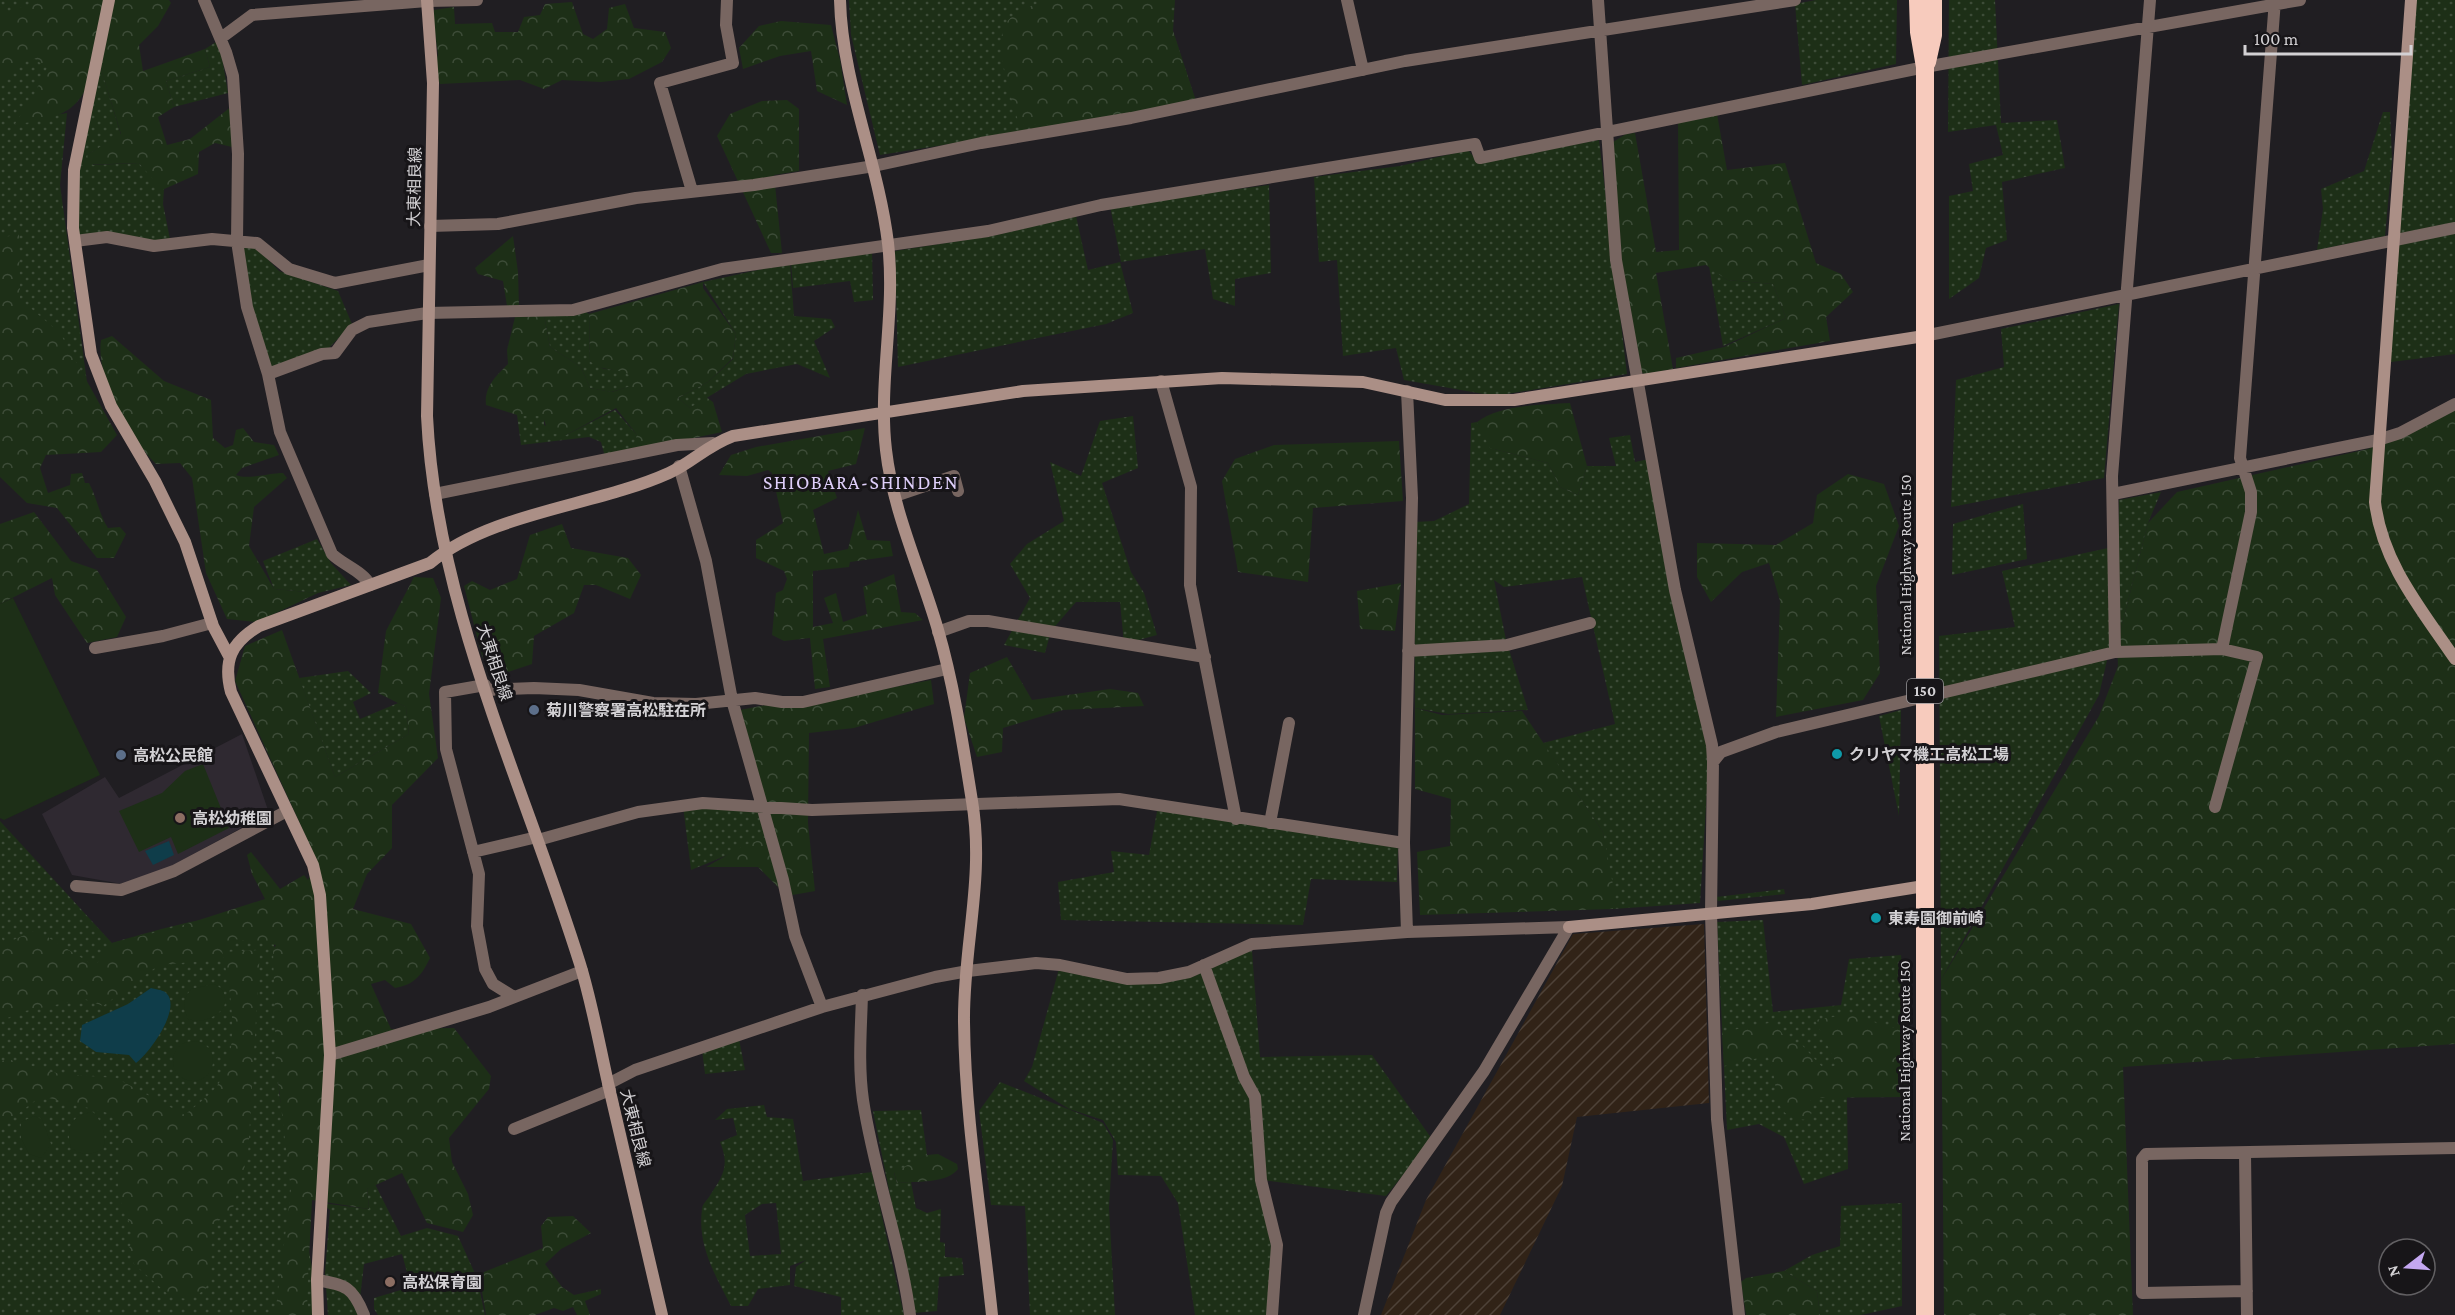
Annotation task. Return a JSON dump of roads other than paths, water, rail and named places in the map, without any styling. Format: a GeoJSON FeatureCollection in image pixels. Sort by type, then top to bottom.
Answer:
{"type":"FeatureCollection","features":[{"type":"Feature","properties":{"kind":"highway","name":"National Highway Route 150"},"geometry":{"type":"LineString","coordinates":[[1918,0],[1919,32],[1925,67],[1924,1315]]}},
{"type":"Feature","properties":{"kind":"highway","name":"National Highway Route 150"},"geometry":{"type":"LineString","coordinates":[[1925,67],[1933,35],[1933,0]]}},
{"type":"Feature","properties":{"kind":"street"},"geometry":{"type":"LineString","coordinates":[[109,0],[78,141],[74,179],[75,241],[91,354],[98,379],[111,406],[170,508],[185,542],[212,623],[230,658]]}},
{"type":"Feature","properties":{"kind":"street"},"geometry":{"type":"LineString","coordinates":[[204,0],[221,38],[232,76],[236,106],[237,241],[247,307],[268,374],[280,432],[332,554],[341,563],[367,579],[370,585]]}},
{"type":"Feature","properties":{"kind":"street","name":"大東相良線"},"geometry":{"type":"LineString","coordinates":[[427,0],[433,83],[426,416],[428,450],[445,551],[455,595],[485,688],[582,971],[663,1315]]}},
{"type":"Feature","properties":{"kind":"street"},"geometry":{"type":"LineString","coordinates":[[221,38],[252,15],[320,5],[477,0]]}},
{"type":"Feature","properties":{"kind":"street"},"geometry":{"type":"LineString","coordinates":[[692,191],[660,83],[733,63],[726,25],[727,0]]}},
{"type":"Feature","properties":{"kind":"street"},"geometry":{"type":"LineString","coordinates":[[840,0],[844,49],[873,166],[888,244],[890,307],[884,412],[885,448],[895,496],[938,632],[973,804],[977,878],[964,1017],[965,1068],[992,1315]]}},
{"type":"Feature","properties":{"kind":"street"},"geometry":{"type":"LineString","coordinates":[[1347,0],[1364,70]]}},
{"type":"Feature","properties":{"kind":"street"},"geometry":{"type":"LineString","coordinates":[[1598,0],[1616,260],[1675,590],[1712,745],[1711,913],[1717,1119],[1739,1315]]}},
{"type":"Feature","properties":{"kind":"street"},"geometry":{"type":"LineString","coordinates":[[430,226],[498,224],[593,205],[754,185],[873,166],[981,143],[1131,118],[1364,70],[1795,0]]}},
{"type":"Feature","properties":{"kind":"street"},"geometry":{"type":"LineString","coordinates":[[2115,652],[2113,494],[2126,295],[2150,0]]}},
{"type":"Feature","properties":{"kind":"street"},"geometry":{"type":"LineString","coordinates":[[268,374],[335,352],[352,330],[368,322],[427,313],[573,309],[722,269],[988,231],[1101,205],[1475,144],[1480,158],[1925,67],[2300,0]]}},
{"type":"Feature","properties":{"kind":"street"},"geometry":{"type":"LineString","coordinates":[[2410,0],[2374,487],[2382,541],[2394,567],[2455,660]]}},
{"type":"Feature","properties":{"kind":"street"},"geometry":{"type":"LineString","coordinates":[[2222,650],[2251,512],[2251,492],[2240,458],[2275,3]]}},
{"type":"Feature","properties":{"kind":"street"},"geometry":{"type":"LineString","coordinates":[[318,1315],[317,1280],[330,1055],[318,879],[231,692],[226,674],[230,658],[245,634],[259,626],[430,564],[445,551],[489,529],[569,506],[671,472],[713,443],[733,436],[1023,391],[1161,381],[1222,378],[1334,380],[1363,382],[1445,400],[1495,401],[1542,396],[1924,336],[2455,228]]}},
{"type":"Feature","properties":{"kind":"street"},"geometry":{"type":"LineString","coordinates":[[75,241],[107,237],[154,246],[212,240],[257,243],[289,268],[335,283],[429,265]]}},
{"type":"Feature","properties":{"kind":"street"},"geometry":{"type":"LineString","coordinates":[[1161,381],[1191,487],[1190,585],[1236,819]]}},
{"type":"Feature","properties":{"kind":"street"},"geometry":{"type":"LineString","coordinates":[[1407,391],[1412,498],[1404,843],[1407,932]]}},
{"type":"Feature","properties":{"kind":"street"},"geometry":{"type":"LineString","coordinates":[[2113,494],[2378,440],[2400,433],[2455,404]]}},
{"type":"Feature","properties":{"kind":"street"},"geometry":{"type":"LineString","coordinates":[[435,494],[677,445],[713,443]]}},
{"type":"Feature","properties":{"kind":"street"},"geometry":{"type":"LineString","coordinates":[[679,466],[706,561],[732,700],[763,807],[795,936],[822,1007]]}},
{"type":"Feature","properties":{"kind":"street"},"geometry":{"type":"LineString","coordinates":[[895,496],[954,476],[958,491]]}},
{"type":"Feature","properties":{"kind":"street"},"geometry":{"type":"LineString","coordinates":[[938,632],[969,621],[988,621],[1205,657]]}},
{"type":"Feature","properties":{"kind":"street"},"geometry":{"type":"LineString","coordinates":[[95,648],[163,636],[212,623]]}},
{"type":"Feature","properties":{"kind":"street"},"geometry":{"type":"LineString","coordinates":[[1408,651],[1506,645],[1590,623]]}},
{"type":"Feature","properties":{"kind":"street"},"geometry":{"type":"LineString","coordinates":[[1713,762],[1720,752],[1776,732],[2115,652],[2222,650],[2257,657],[2215,807]]}},
{"type":"Feature","properties":{"kind":"street"},"geometry":{"type":"LineString","coordinates":[[514,997],[493,984],[485,969],[477,926],[480,874],[446,749],[445,692],[485,688],[534,688],[579,690],[653,703],[696,704],[755,698],[803,702],[947,669]]}},
{"type":"Feature","properties":{"kind":"street"},"geometry":{"type":"LineString","coordinates":[[1270,823],[1288,723]]}},
{"type":"Feature","properties":{"kind":"street"},"geometry":{"type":"LineString","coordinates":[[473,852],[538,839],[638,813],[703,803],[812,810],[1119,799],[1236,819],[1404,843]]}},
{"type":"Feature","properties":{"kind":"street"},"geometry":{"type":"LineString","coordinates":[[76,886],[122,890],[163,875],[287,812]]}},
{"type":"Feature","properties":{"kind":"street"},"geometry":{"type":"LineString","coordinates":[[514,1129],[609,1087],[635,1070],[862,995],[968,971],[1036,963],[1060,965],[1126,980],[1159,978],[1189,972],[1252,944],[1407,932],[1569,927],[1812,904],[1924,886]]}},
{"type":"Feature","properties":{"kind":"street"},"geometry":{"type":"LineString","coordinates":[[1364,1315],[1386,1213],[1391,1202],[1484,1071],[1569,927]]}},
{"type":"Feature","properties":{"kind":"street"},"geometry":{"type":"LineString","coordinates":[[1204,965],[1244,1077],[1255,1097],[1261,1180],[1277,1245],[1272,1315]]}},
{"type":"Feature","properties":{"kind":"street"},"geometry":{"type":"LineString","coordinates":[[330,1055],[514,997],[582,971]]}},
{"type":"Feature","properties":{"kind":"street"},"geometry":{"type":"LineString","coordinates":[[862,995],[860,1063],[863,1101],[903,1268],[910,1315]]}},
{"type":"Feature","properties":{"kind":"street"},"geometry":{"type":"LineString","coordinates":[[2247,1292],[2142,1293],[2142,1159],[2146,1154],[2455,1148]]}},
{"type":"Feature","properties":{"kind":"street"},"geometry":{"type":"LineString","coordinates":[[2245,1153],[2247,1315]]}},
{"type":"Feature","properties":{"kind":"street"},"geometry":{"type":"LineString","coordinates":[[317,1280],[339,1284],[352,1290],[364,1315]]}},
{"type":"Feature","properties":{"kind":"water"},"geometry":{"type":"Polygon","coordinates":[[[169,841],[174,855],[153,865],[145,851],[169,841]]]}},
{"type":"Feature","properties":{"kind":"water"},"geometry":{"type":"Polygon","coordinates":[[[151,988],[165,992],[170,999],[168,1018],[149,1050],[136,1063],[129,1055],[96,1052],[80,1041],[82,1025],[128,1004],[151,988]]]}},
{"type":"Feature","properties":{"kind":"place","name":"菊川警察署高松駐在所"},"geometry":{"type":"Point","coordinates":[534,710]}},
{"type":"Feature","properties":{"kind":"place","name":"クリヤマ機工高松工場"},"geometry":{"type":"Point","coordinates":[1837,754]}},
{"type":"Feature","properties":{"kind":"place","name":"高松公民館"},"geometry":{"type":"Point","coordinates":[121,755]}},
{"type":"Feature","properties":{"kind":"place","name":"高松幼稚園"},"geometry":{"type":"Point","coordinates":[180,818]}},
{"type":"Feature","properties":{"kind":"place","name":"東寿園御前崎"},"geometry":{"type":"Point","coordinates":[1876,918]}},
{"type":"Feature","properties":{"kind":"place","name":"高松保育園"},"geometry":{"type":"Point","coordinates":[390,1282]}},
{"type":"Feature","properties":{"kind":"district","name":"SHIOBARA-SHINDEN"},"geometry":{"type":"Point","coordinates":[861,482]}}]}
